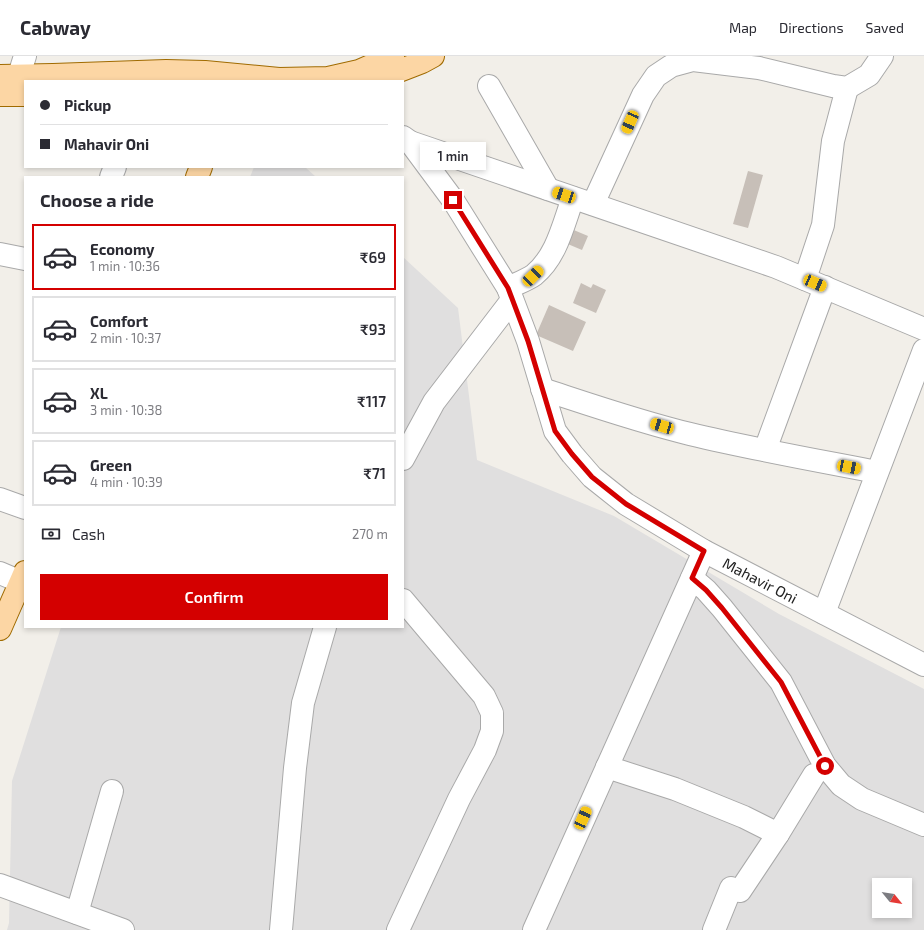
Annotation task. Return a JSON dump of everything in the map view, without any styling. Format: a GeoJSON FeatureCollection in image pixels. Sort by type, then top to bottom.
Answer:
{"type":"FeatureCollection","features":[{"type":"Feature","properties":{"kind":"main road"},"geometry":{"type":"LineString","coordinates":[[26,80],[53,75],[166,71],[205,72],[279,79],[328,78],[359,71],[393,56]]}},
{"type":"Feature","properties":{"kind":"main road"},"geometry":{"type":"LineString","coordinates":[[377,80],[422,62],[433,56]]}},
{"type":"Feature","properties":{"kind":"main road"},"geometry":{"type":"LineString","coordinates":[[0,629],[23,577]]}},
{"type":"Feature","properties":{"kind":"street"},"geometry":{"type":"LineString","coordinates":[[404,457],[434,402],[510,294],[533,276],[547,261],[643,95],[656,76],[671,66],[693,60],[763,62],[833,86],[848,88],[869,75],[882,56]]}},
{"type":"Feature","properties":{"kind":"street"},"geometry":{"type":"LineString","coordinates":[[490,86],[548,189]]}},
{"type":"Feature","properties":{"kind":"street"},"geometry":{"type":"LineString","coordinates":[[805,279],[822,225],[833,141],[848,88]]}},
{"type":"Feature","properties":{"kind":"street"},"geometry":{"type":"LineString","coordinates":[[407,139],[548,189],[776,266],[924,329]]}},
{"type":"Feature","properties":{"kind":"street","name":"Mahavir Oni"},"geometry":{"type":"LineString","coordinates":[[407,139],[453,200],[510,294],[528,341],[555,431],[592,477],[626,504],[704,551],[924,665]]}},
{"type":"Feature","properties":{"kind":"street"},"geometry":{"type":"LineString","coordinates":[[0,254],[24,259]]}},
{"type":"Feature","properties":{"kind":"street"},"geometry":{"type":"LineString","coordinates":[[765,450],[825,287]]}},
{"type":"Feature","properties":{"kind":"street"},"geometry":{"type":"LineString","coordinates":[[824,613],[924,350]]}},
{"type":"Feature","properties":{"kind":"street"},"geometry":{"type":"LineString","coordinates":[[542,388],[594,406],[689,434],[877,472]]}},
{"type":"Feature","properties":{"kind":"street"},"geometry":{"type":"LineString","coordinates":[[0,499],[24,508]]}},
{"type":"Feature","properties":{"kind":"street"},"geometry":{"type":"LineString","coordinates":[[534,930],[704,551]]}},
{"type":"Feature","properties":{"kind":"street"},"geometry":{"type":"LineString","coordinates":[[0,573],[23,577]]}},
{"type":"Feature","properties":{"kind":"street"},"geometry":{"type":"LineString","coordinates":[[692,578],[706,590],[722,608],[781,682],[825,766],[841,785],[862,799],[924,825]]}},
{"type":"Feature","properties":{"kind":"street"},"geometry":{"type":"LineString","coordinates":[[398,930],[459,799],[485,750],[492,731],[492,712],[484,696],[404,601]]}},
{"type":"Feature","properties":{"kind":"street"},"geometry":{"type":"LineString","coordinates":[[281,930],[295,768],[303,703],[325,628]]}},
{"type":"Feature","properties":{"kind":"street"},"geometry":{"type":"LineString","coordinates":[[607,767],[676,789],[744,817],[778,834]]}},
{"type":"Feature","properties":{"kind":"street"},"geometry":{"type":"LineString","coordinates":[[714,930],[735,890],[778,834],[814,775]]}},
{"type":"Feature","properties":{"kind":"street"},"geometry":{"type":"LineString","coordinates":[[80,920],[112,791]]}},
{"type":"Feature","properties":{"kind":"street"},"geometry":{"type":"LineString","coordinates":[[0,885],[80,920],[123,930]]}},
{"type":"Feature","properties":{"kind":"shaded area"},"geometry":{"type":"Polygon","coordinates":[[[254,168],[306,168],[315,176],[250,176],[254,168]]]}},
{"type":"Feature","properties":{"kind":"shaded area"},"geometry":{"type":"Polygon","coordinates":[[[404,258],[458,308],[477,460],[614,516],[779,614],[924,689],[924,930],[7,930],[9,923],[12,781],[61,628],[404,628],[404,258]]]}},
{"type":"Feature","properties":{"kind":"building"},"geometry":{"type":"Polygon","coordinates":[[[748,171],[763,175],[748,228],[733,224],[748,171]]]}},
{"type":"Feature","properties":{"kind":"building"},"geometry":{"type":"Polygon","coordinates":[[[569,228],[588,236],[582,250],[563,242],[569,228]]]}},
{"type":"Feature","properties":{"kind":"building"},"geometry":{"type":"Polygon","coordinates":[[[581,283],[591,288],[593,284],[606,290],[596,313],[573,303],[581,283]]]}},
{"type":"Feature","properties":{"kind":"building"},"geometry":{"type":"Polygon","coordinates":[[[549,305],[586,322],[573,351],[536,335],[549,305]]]}},
{"type":"Feature","properties":{"kind":"route"},"geometry":{"type":"LineString","coordinates":[[453,200],[508,288],[528,341],[555,431],[592,477],[626,504],[704,551],[692,578],[706,590],[722,608],[781,682],[825,766]]}}]}
